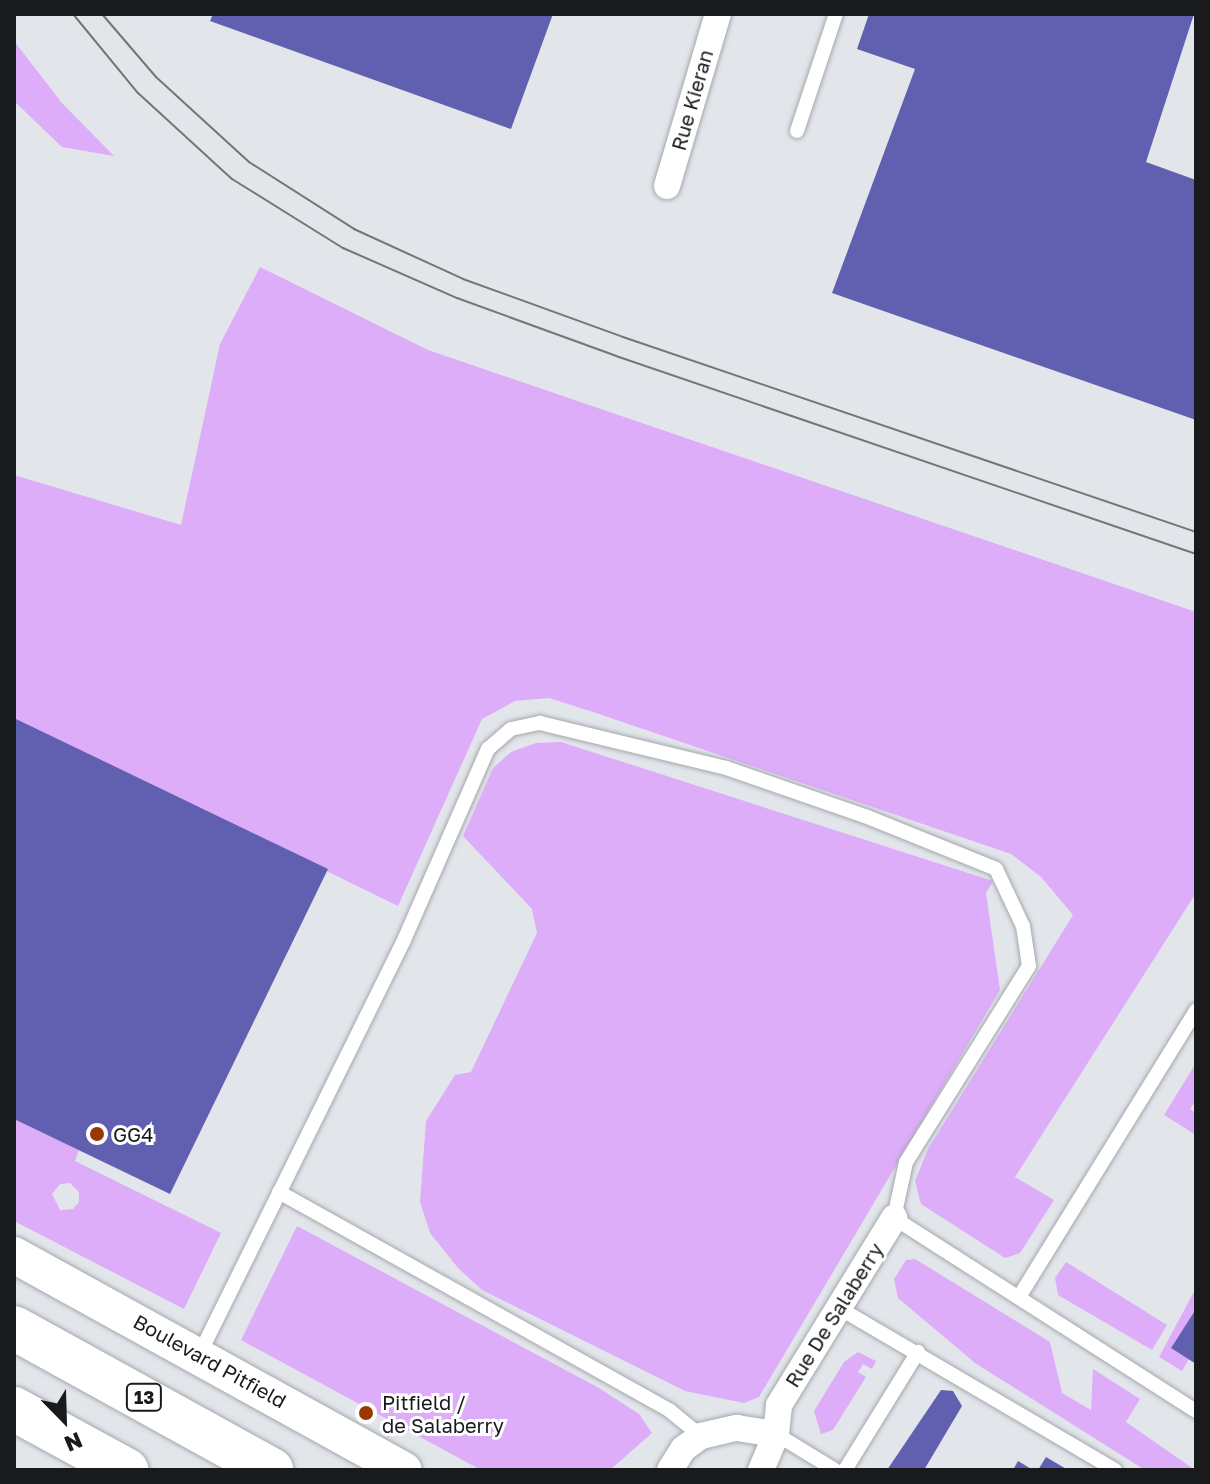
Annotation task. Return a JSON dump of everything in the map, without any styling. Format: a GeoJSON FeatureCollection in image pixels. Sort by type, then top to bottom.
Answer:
{"type":"FeatureCollection","features":[{"type":"Feature","properties":{"kind":"highway","name":"13"},"geometry":{"type":"LineString","coordinates":[[14,1328],[271,1470]]}},
{"type":"Feature","properties":{"kind":"highway"},"geometry":{"type":"LineString","coordinates":[[14,1409],[126,1470]]}},
{"type":"Feature","properties":{"kind":"main road","name":"Boulevard Pitfield"},"geometry":{"type":"LineString","coordinates":[[14,1255],[200,1353],[404,1470]]}},
{"type":"Feature","properties":{"kind":"street","name":"Rue Kieran"},"geometry":{"type":"LineString","coordinates":[[667,186],[718,14]]}},
{"type":"Feature","properties":{"kind":"street","name":"Rue De Salaberry"},"geometry":{"type":"LineString","coordinates":[[761,1470],[776,1434],[779,1405],[894,1218]]}},
{"type":"Feature","properties":{"kind":"street"},"geometry":{"type":"LineString","coordinates":[[670,1470],[683,1449],[701,1436],[737,1428],[776,1434]]}},
{"type":"Feature","properties":{"kind":"lane"},"geometry":{"type":"LineString","coordinates":[[797,131],[836,14]]}},
{"type":"Feature","properties":{"kind":"lane"},"geometry":{"type":"LineString","coordinates":[[200,1353],[404,940],[488,749],[511,729],[540,723],[726,768],[986,862],[1001,876],[1023,926],[1029,966],[906,1162],[894,1218],[1196,1411]]}},
{"type":"Feature","properties":{"kind":"lane"},"geometry":{"type":"LineString","coordinates":[[1019,1297],[1196,1010]]}},
{"type":"Feature","properties":{"kind":"lane"},"geometry":{"type":"LineString","coordinates":[[279,1192],[669,1410],[701,1436]]}},
{"type":"Feature","properties":{"kind":"lane"},"geometry":{"type":"LineString","coordinates":[[839,1308],[1115,1470]]}},
{"type":"Feature","properties":{"kind":"lane"},"geometry":{"type":"LineString","coordinates":[[845,1470],[918,1352]]}},
{"type":"Feature","properties":{"kind":"lane"},"geometry":{"type":"LineString","coordinates":[[776,1434],[835,1470]]}},
{"type":"Feature","properties":{"kind":"shaded area"},"geometry":{"type":"Polygon","coordinates":[[[14,41],[62,103],[114,156],[62,147],[15,102],[14,41]]]}},
{"type":"Feature","properties":{"kind":"shaded area"},"geometry":{"type":"Polygon","coordinates":[[[260,267],[428,350],[1196,612],[1196,893],[1015,1177],[1054,1200],[1020,1253],[1005,1258],[921,1204],[915,1181],[928,1149],[1073,915],[1041,877],[1011,854],[549,698],[515,701],[482,719],[398,906],[14,718],[14,475],[181,525],[220,344],[260,267]]]}},
{"type":"Feature","properties":{"kind":"shaded area"},"geometry":{"type":"Polygon","coordinates":[[[561,742],[993,881],[986,893],[1000,990],[759,1397],[744,1403],[685,1391],[482,1290],[458,1268],[430,1233],[420,1202],[426,1121],[455,1075],[471,1072],[537,933],[532,909],[463,836],[493,768],[511,752],[536,743],[561,742]]]}},
{"type":"Feature","properties":{"kind":"shaded area"},"geometry":{"type":"Polygon","coordinates":[[[1196,1063],[1196,1100],[1190,1109],[1196,1113],[1196,1135],[1164,1115],[1196,1063]]]}},
{"type":"Feature","properties":{"kind":"shaded area"},"geometry":{"type":"Polygon","coordinates":[[[14,1119],[79,1150],[75,1161],[221,1233],[184,1309],[14,1221],[14,1119]],[[70,1183],[60,1184],[52,1194],[60,1210],[73,1209],[79,1202],[79,1192],[70,1183]]]}},
{"type":"Feature","properties":{"kind":"shaded area"},"geometry":{"type":"Polygon","coordinates":[[[297,1226],[599,1388],[639,1414],[652,1433],[610,1470],[481,1470],[241,1340],[297,1226]]]}},
{"type":"Feature","properties":{"kind":"shaded area"},"geometry":{"type":"Polygon","coordinates":[[[915,1259],[1050,1342],[1062,1393],[1091,1410],[1093,1369],[1140,1399],[1126,1422],[1195,1470],[1145,1470],[975,1363],[898,1298],[894,1279],[906,1260],[915,1259]]]}},
{"type":"Feature","properties":{"kind":"shaded area"},"geometry":{"type":"Polygon","coordinates":[[[1066,1262],[1167,1325],[1152,1350],[1058,1295],[1055,1278],[1066,1262]]]}},
{"type":"Feature","properties":{"kind":"shaded area"},"geometry":{"type":"Polygon","coordinates":[[[1196,1288],[1196,1309],[1171,1348],[1189,1359],[1182,1371],[1159,1357],[1196,1288]]]}},
{"type":"Feature","properties":{"kind":"shaded area"},"geometry":{"type":"Polygon","coordinates":[[[858,1352],[876,1361],[872,1369],[863,1364],[858,1372],[866,1377],[833,1430],[821,1434],[814,1411],[844,1362],[858,1352]]]}},
{"type":"Feature","properties":{"kind":"building"},"geometry":{"type":"Polygon","coordinates":[[[213,14],[553,14],[511,129],[210,21],[213,14]]]}},
{"type":"Feature","properties":{"kind":"building"},"geometry":{"type":"Polygon","coordinates":[[[869,14],[1194,14],[1146,162],[1196,180],[1196,420],[832,293],[915,69],[857,49],[869,14]]]}},
{"type":"Feature","properties":{"kind":"building"},"geometry":{"type":"Polygon","coordinates":[[[14,718],[328,869],[170,1194],[14,1119],[14,718]]]}},
{"type":"Feature","properties":{"kind":"building"},"geometry":{"type":"Polygon","coordinates":[[[1196,1309],[1196,1364],[1171,1348],[1196,1309]]]}},
{"type":"Feature","properties":{"kind":"building"},"geometry":{"type":"Polygon","coordinates":[[[941,1390],[953,1391],[962,1406],[924,1470],[887,1470],[941,1390]]]}},
{"type":"Feature","properties":{"kind":"building"},"geometry":{"type":"Polygon","coordinates":[[[1046,1457],[1068,1470],[1038,1470],[1046,1457]]]}},
{"type":"Feature","properties":{"kind":"building"},"geometry":{"type":"Polygon","coordinates":[[[1018,1461],[1033,1470],[1013,1470],[1018,1461]]]}},
{"type":"Feature","properties":{"kind":"tram line"},"geometry":{"type":"LineString","coordinates":[[73,14],[138,93],[232,179],[343,248],[457,298],[616,356],[1196,554]]}},
{"type":"Feature","properties":{"kind":"tram line"},"geometry":{"type":"LineString","coordinates":[[102,14],[156,77],[249,162],[354,229],[463,279],[623,337],[1196,532]]}},
{"type":"Feature","properties":{"kind":"place","name":"GG4"},"geometry":{"type":"Point","coordinates":[97,1134]}},
{"type":"Feature","properties":{"kind":"place","name":"Pitfield / de Salaberry"},"geometry":{"type":"Point","coordinates":[366,1413]}}]}
